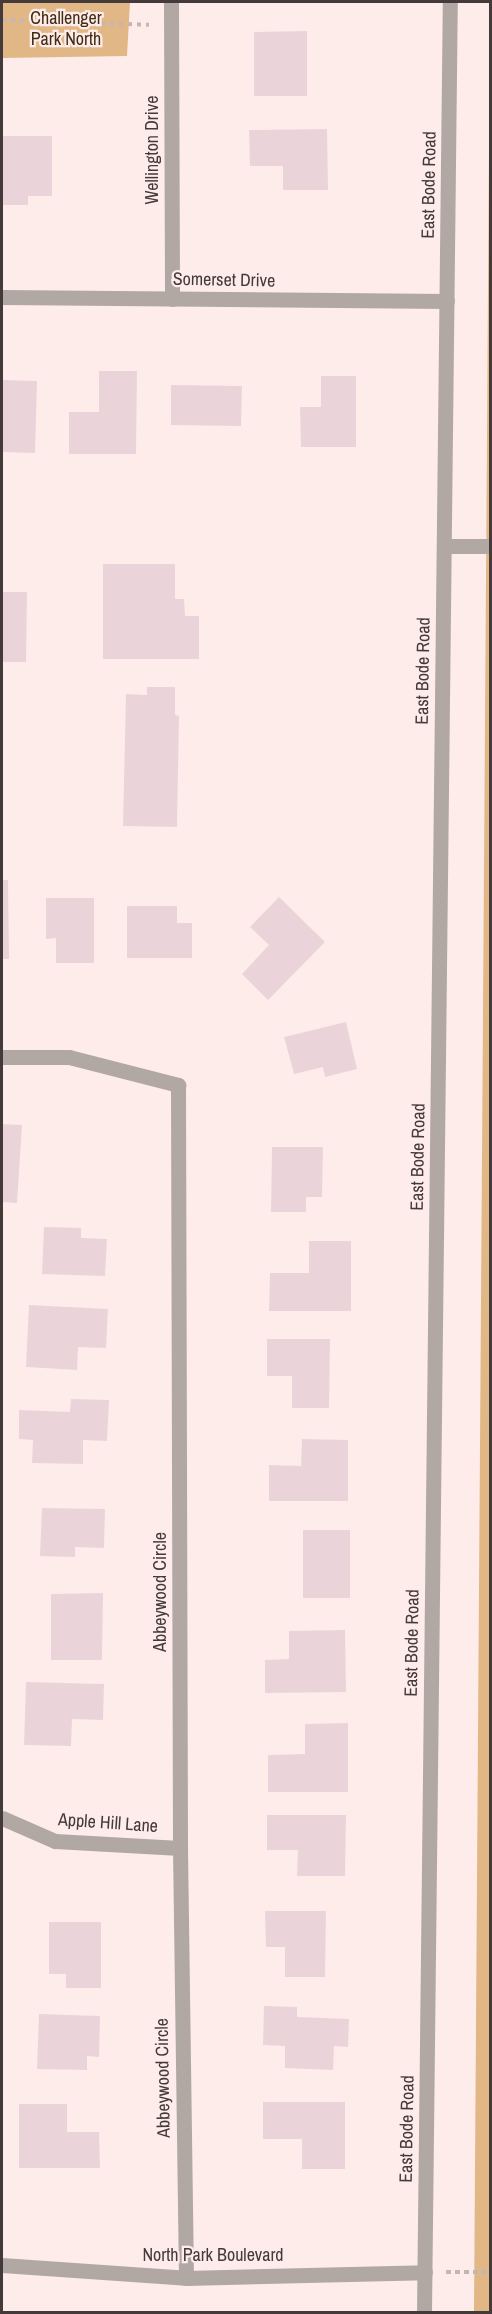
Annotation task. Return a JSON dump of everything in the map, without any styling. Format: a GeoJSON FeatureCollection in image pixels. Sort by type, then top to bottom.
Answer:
{"type":"FeatureCollection","features":[{"type":"Feature","properties":{"kind":"street","name":"Wellington Drive"},"geometry":{"type":"LineString","coordinates":[[171,2],[172,299]]}},
{"type":"Feature","properties":{"kind":"street","name":"East Bode Road"},"geometry":{"type":"LineString","coordinates":[[424,2313],[450,2]]}},
{"type":"Feature","properties":{"kind":"street","name":"Somerset Drive"},"geometry":{"type":"LineString","coordinates":[[2,297],[447,301]]}},
{"type":"Feature","properties":{"kind":"street"},"geometry":{"type":"LineString","coordinates":[[444,546],[490,546]]}},
{"type":"Feature","properties":{"kind":"street","name":"Abbeywood Circle"},"geometry":{"type":"LineString","coordinates":[[2,1057],[69,1058],[178,1085],[180,1848],[186,2278]]}},
{"type":"Feature","properties":{"kind":"street","name":"Apple Hill Lane"},"geometry":{"type":"LineString","coordinates":[[2,1818],[55,1841],[180,1848]]}},
{"type":"Feature","properties":{"kind":"street","name":"North Park Boulevard"},"geometry":{"type":"LineString","coordinates":[[2,2265],[186,2278],[425,2271]]}},
{"type":"Feature","properties":{"kind":"path"},"geometry":{"type":"LineString","coordinates":[[2,20],[171,26]]}},
{"type":"Feature","properties":{"kind":"path"},"geometry":{"type":"LineString","coordinates":[[425,2271],[490,2272]]}},
{"type":"Feature","properties":{"kind":"green space","name":"Challenger Park North"},"geometry":{"type":"Polygon","coordinates":[[[2,2],[130,2],[127,56],[2,58],[2,2]]]}},
{"type":"Feature","properties":{"kind":"green space"},"geometry":{"type":"Polygon","coordinates":[[[490,2],[490,2312],[474,2312],[490,2]]]}},
{"type":"Feature","properties":{"kind":"building"},"geometry":{"type":"Polygon","coordinates":[[[307,31],[307,96],[254,96],[254,32],[307,31]]]}},
{"type":"Feature","properties":{"kind":"building"},"geometry":{"type":"Polygon","coordinates":[[[327,129],[328,190],[283,190],[283,166],[250,166],[249,130],[327,129]]]}},
{"type":"Feature","properties":{"kind":"building"},"geometry":{"type":"Polygon","coordinates":[[[2,136],[52,136],[52,196],[28,196],[28,205],[2,205],[2,136]]]}},
{"type":"Feature","properties":{"kind":"building"},"geometry":{"type":"Polygon","coordinates":[[[99,371],[137,371],[136,454],[69,454],[69,412],[99,412],[99,371]]]}},
{"type":"Feature","properties":{"kind":"building"},"geometry":{"type":"Polygon","coordinates":[[[321,376],[356,376],[356,447],[301,447],[300,407],[321,407],[321,376]]]}},
{"type":"Feature","properties":{"kind":"building"},"geometry":{"type":"Polygon","coordinates":[[[2,380],[37,381],[35,453],[2,452],[2,380]]]}},
{"type":"Feature","properties":{"kind":"building"},"geometry":{"type":"Polygon","coordinates":[[[171,385],[242,386],[241,426],[171,425],[171,385]]]}},
{"type":"Feature","properties":{"kind":"building"},"geometry":{"type":"Polygon","coordinates":[[[103,564],[175,564],[175,599],[184,599],[185,616],[199,616],[199,659],[103,659],[103,564]]]}},
{"type":"Feature","properties":{"kind":"building"},"geometry":{"type":"Polygon","coordinates":[[[2,592],[27,592],[26,662],[2,662],[2,592]]]}},
{"type":"Feature","properties":{"kind":"building"},"geometry":{"type":"Polygon","coordinates":[[[147,687],[175,687],[175,715],[179,716],[177,827],[123,826],[126,694],[147,695],[147,687]]]}},
{"type":"Feature","properties":{"kind":"building"},"geometry":{"type":"Polygon","coordinates":[[[2,880],[8,880],[9,959],[2,959],[2,880]]]}},
{"type":"Feature","properties":{"kind":"building"},"geometry":{"type":"Polygon","coordinates":[[[279,897],[325,942],[268,1000],[242,974],[269,945],[250,927],[279,897]]]}},
{"type":"Feature","properties":{"kind":"building"},"geometry":{"type":"Polygon","coordinates":[[[46,898],[94,898],[94,963],[56,963],[56,938],[46,939],[46,898]]]}},
{"type":"Feature","properties":{"kind":"building"},"geometry":{"type":"Polygon","coordinates":[[[127,906],[177,906],[177,923],[192,923],[192,958],[127,958],[127,906]]]}},
{"type":"Feature","properties":{"kind":"building"},"geometry":{"type":"Polygon","coordinates":[[[346,1022],[357,1069],[325,1077],[323,1067],[294,1074],[284,1037],[346,1022]]]}},
{"type":"Feature","properties":{"kind":"building"},"geometry":{"type":"Polygon","coordinates":[[[2,1124],[22,1125],[17,1203],[2,1202],[2,1124]]]}},
{"type":"Feature","properties":{"kind":"building"},"geometry":{"type":"Polygon","coordinates":[[[272,1147],[323,1147],[322,1197],[306,1197],[306,1212],[271,1212],[272,1147]]]}},
{"type":"Feature","properties":{"kind":"building"},"geometry":{"type":"Polygon","coordinates":[[[44,1227],[81,1228],[81,1238],[107,1239],[105,1276],[42,1274],[44,1227]]]}},
{"type":"Feature","properties":{"kind":"building"},"geometry":{"type":"Polygon","coordinates":[[[309,1241],[351,1241],[351,1311],[269,1311],[270,1273],[309,1273],[309,1241]]]}},
{"type":"Feature","properties":{"kind":"building"},"geometry":{"type":"Polygon","coordinates":[[[29,1305],[108,1309],[106,1348],[78,1347],[77,1370],[26,1367],[29,1305]]]}},
{"type":"Feature","properties":{"kind":"building"},"geometry":{"type":"Polygon","coordinates":[[[267,1339],[330,1339],[329,1408],[292,1408],[292,1376],[267,1376],[267,1339]]]}},
{"type":"Feature","properties":{"kind":"building"},"geometry":{"type":"Polygon","coordinates":[[[71,1399],[109,1400],[107,1441],[83,1440],[83,1464],[32,1463],[33,1440],[19,1439],[19,1410],[70,1412],[71,1399]]]}},
{"type":"Feature","properties":{"kind":"building"},"geometry":{"type":"Polygon","coordinates":[[[302,1439],[348,1440],[348,1501],[269,1501],[269,1465],[301,1466],[302,1439]]]}},
{"type":"Feature","properties":{"kind":"building"},"geometry":{"type":"Polygon","coordinates":[[[42,1508],[105,1509],[104,1548],[75,1547],[75,1557],[40,1556],[42,1508]]]}},
{"type":"Feature","properties":{"kind":"building"},"geometry":{"type":"Polygon","coordinates":[[[303,1530],[350,1530],[350,1598],[303,1598],[303,1530]]]}},
{"type":"Feature","properties":{"kind":"building"},"geometry":{"type":"Polygon","coordinates":[[[103,1593],[102,1660],[51,1660],[51,1594],[103,1593]]]}},
{"type":"Feature","properties":{"kind":"building"},"geometry":{"type":"Polygon","coordinates":[[[345,1630],[346,1692],[265,1693],[265,1660],[289,1659],[289,1631],[345,1630]]]}},
{"type":"Feature","properties":{"kind":"building"},"geometry":{"type":"Polygon","coordinates":[[[26,1682],[104,1684],[103,1720],[72,1719],[71,1746],[24,1745],[26,1682]]]}},
{"type":"Feature","properties":{"kind":"building"},"geometry":{"type":"Polygon","coordinates":[[[348,1723],[348,1792],[268,1792],[268,1755],[305,1754],[305,1724],[348,1723]]]}},
{"type":"Feature","properties":{"kind":"building"},"geometry":{"type":"Polygon","coordinates":[[[267,1815],[346,1815],[345,1876],[297,1876],[298,1850],[267,1850],[267,1815]]]}},
{"type":"Feature","properties":{"kind":"building"},"geometry":{"type":"Polygon","coordinates":[[[265,1911],[326,1911],[325,1977],[285,1977],[285,1947],[266,1947],[265,1911]]]}},
{"type":"Feature","properties":{"kind":"building"},"geometry":{"type":"Polygon","coordinates":[[[49,1922],[101,1922],[101,1988],[66,1988],[66,1974],[49,1974],[49,1922]]]}},
{"type":"Feature","properties":{"kind":"building"},"geometry":{"type":"Polygon","coordinates":[[[264,2006],[297,2007],[297,2017],[349,2019],[348,2047],[334,2046],[333,2070],[285,2068],[285,2046],[263,2045],[264,2006]]]}},
{"type":"Feature","properties":{"kind":"building"},"geometry":{"type":"Polygon","coordinates":[[[39,2014],[100,2016],[99,2057],[87,2056],[87,2070],[37,2069],[39,2014]]]}},
{"type":"Feature","properties":{"kind":"building"},"geometry":{"type":"Polygon","coordinates":[[[263,2102],[345,2102],[345,2169],[302,2169],[302,2139],[263,2139],[263,2102]]]}},
{"type":"Feature","properties":{"kind":"building"},"geometry":{"type":"Polygon","coordinates":[[[19,2104],[67,2104],[67,2132],[99,2132],[100,2168],[19,2168],[19,2104]]]}}]}
